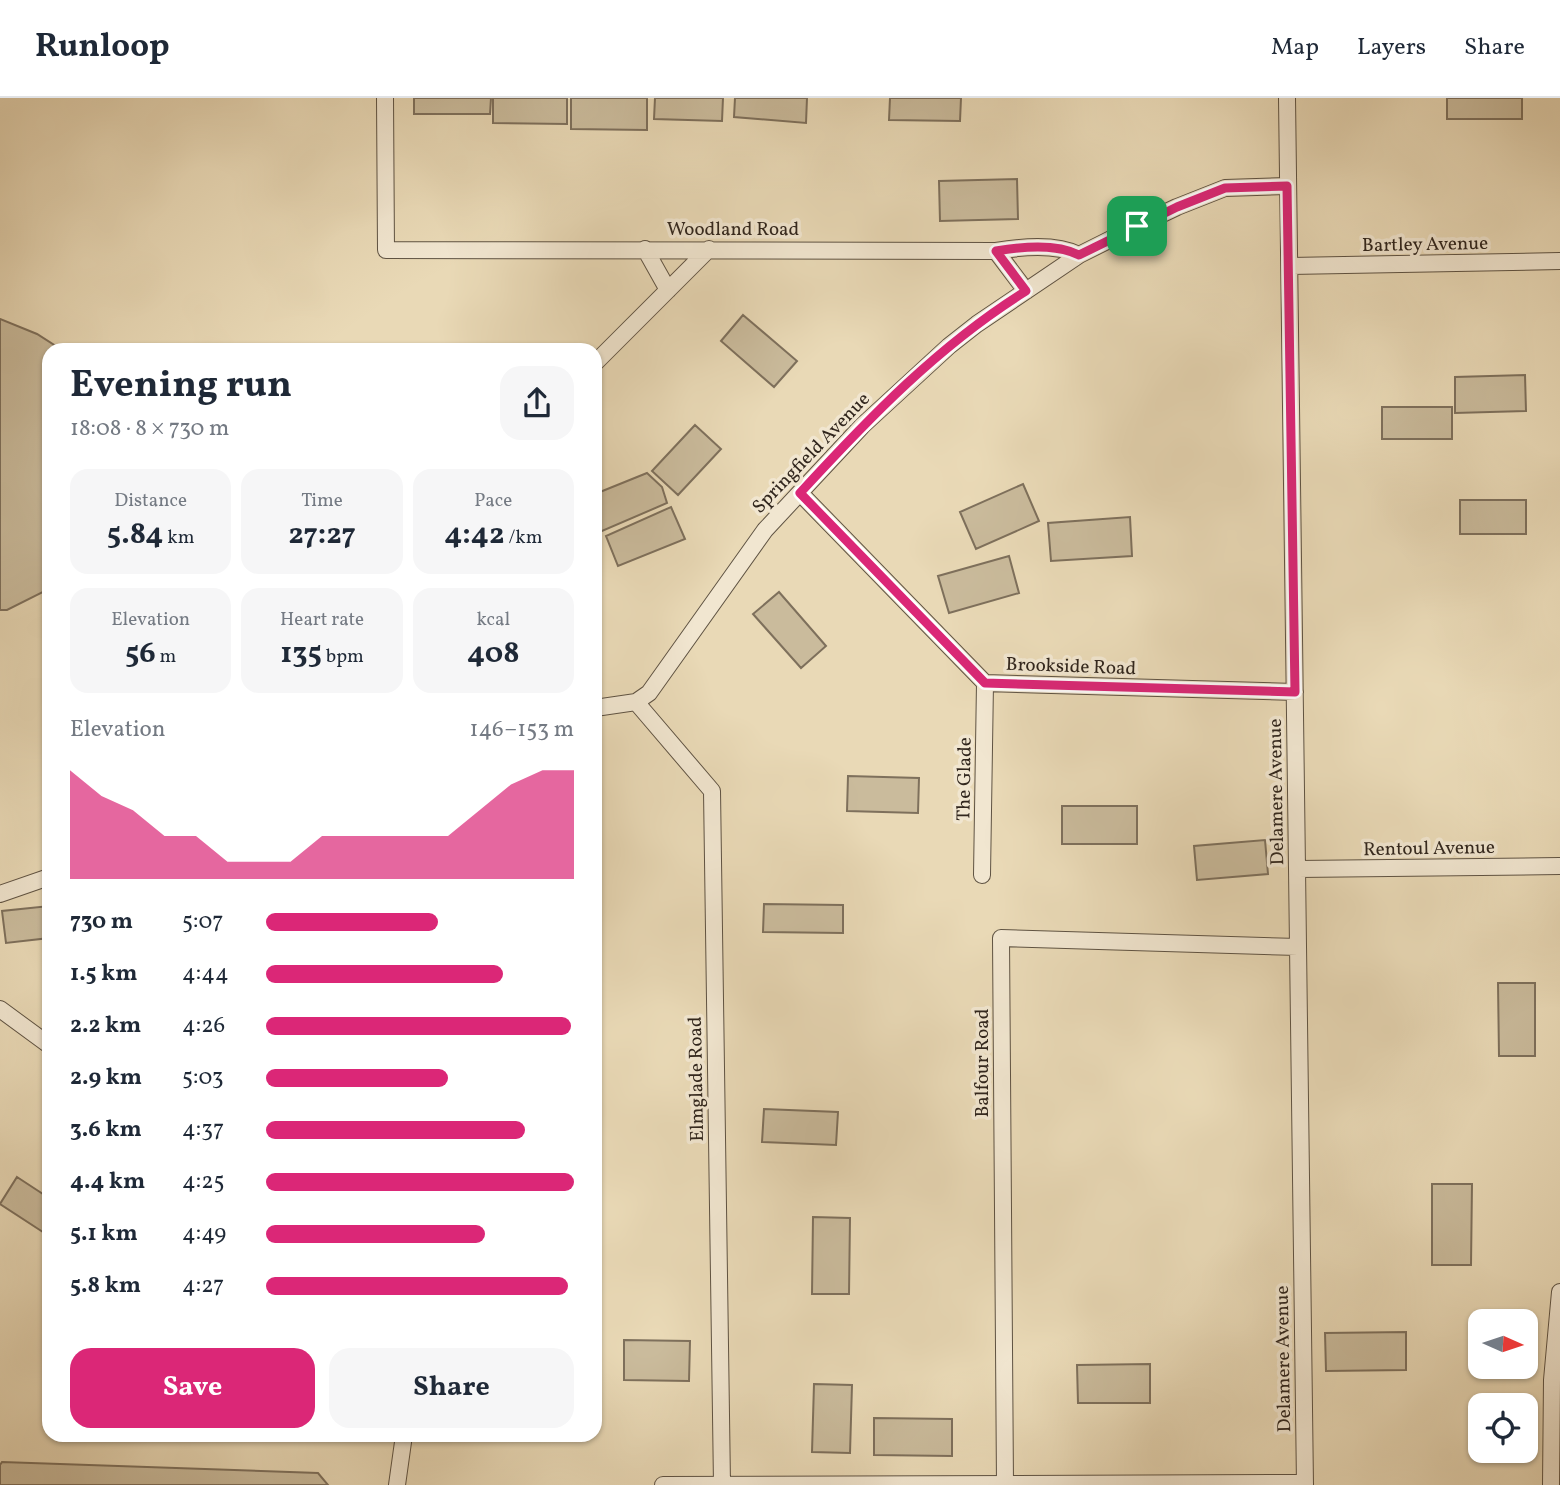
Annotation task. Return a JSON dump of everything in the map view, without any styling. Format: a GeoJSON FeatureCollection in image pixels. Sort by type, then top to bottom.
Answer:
{"type":"FeatureCollection","features":[{"type":"Feature","properties":{"kind":"street","name":"Woodland Road"},"geometry":{"type":"LineString","coordinates":[[385,98],[386,250],[996,251],[1016,247],[1058,249],[1079,255]]}},
{"type":"Feature","properties":{"kind":"street","name":"Delamere Avenue"},"geometry":{"type":"LineString","coordinates":[[1287,98],[1305,1484]]}},
{"type":"Feature","properties":{"kind":"street","name":"Springfield Avenue"},"geometry":{"type":"LineString","coordinates":[[636,702],[649,693],[663,675],[765,530],[862,426],[920,371],[977,324],[1079,255],[1177,207],[1225,188],[1287,186]]}},
{"type":"Feature","properties":{"kind":"street"},"geometry":{"type":"LineString","coordinates":[[645,249],[668,290]]}},
{"type":"Feature","properties":{"kind":"street"},"geometry":{"type":"LineString","coordinates":[[602,356],[709,249]]}},
{"type":"Feature","properties":{"kind":"street"},"geometry":{"type":"LineString","coordinates":[[996,251],[1026,291]]}},
{"type":"Feature","properties":{"kind":"street","name":"Bartley Avenue"},"geometry":{"type":"LineString","coordinates":[[1290,265],[1560,261]]}},
{"type":"Feature","properties":{"kind":"street","name":"Brookside Road"},"geometry":{"type":"LineString","coordinates":[[800,493],[985,683],[1295,692]]}},
{"type":"Feature","properties":{"kind":"street","name":"The Glade"},"geometry":{"type":"LineString","coordinates":[[982,875],[985,683]]}},
{"type":"Feature","properties":{"kind":"street"},"geometry":{"type":"LineString","coordinates":[[602,707],[636,702]]}},
{"type":"Feature","properties":{"kind":"street","name":"Elmglade Road"},"geometry":{"type":"LineString","coordinates":[[636,702],[712,790],[722,1483]]}},
{"type":"Feature","properties":{"kind":"street","name":"Rentoul Avenue"},"geometry":{"type":"LineString","coordinates":[[1298,869],[1560,866]]}},
{"type":"Feature","properties":{"kind":"street"},"geometry":{"type":"LineString","coordinates":[[0,894],[42,879]]}},
{"type":"Feature","properties":{"kind":"street","name":"Balfour Road"},"geometry":{"type":"LineString","coordinates":[[1005,1484],[1002,938],[1298,947]]}},
{"type":"Feature","properties":{"kind":"street"},"geometry":{"type":"LineString","coordinates":[[0,1009],[42,1040]]}},
{"type":"Feature","properties":{"kind":"street"},"geometry":{"type":"LineString","coordinates":[[1551,1485],[1552,1380],[1560,1292]]}},
{"type":"Feature","properties":{"kind":"street"},"geometry":{"type":"LineString","coordinates":[[397,1485],[403,1442]]}},
{"type":"Feature","properties":{"kind":"street"},"geometry":{"type":"LineString","coordinates":[[663,1485],[1305,1484]]}},
{"type":"Feature","properties":{"kind":"shaded area"},"geometry":{"type":"Polygon","coordinates":[[[414,98],[491,98],[490,114],[414,114],[414,98]]]}},
{"type":"Feature","properties":{"kind":"shaded area"},"geometry":{"type":"Polygon","coordinates":[[[493,98],[567,98],[567,124],[493,123],[493,98]]]}},
{"type":"Feature","properties":{"kind":"shaded area"},"geometry":{"type":"Polygon","coordinates":[[[571,98],[647,98],[647,130],[571,129],[571,98]]]}},
{"type":"Feature","properties":{"kind":"shaded area"},"geometry":{"type":"Polygon","coordinates":[[[655,98],[723,98],[722,121],[654,119],[655,98]]]}},
{"type":"Feature","properties":{"kind":"shaded area"},"geometry":{"type":"Polygon","coordinates":[[[735,98],[807,98],[806,123],[734,117],[735,98]]]}},
{"type":"Feature","properties":{"kind":"shaded area"},"geometry":{"type":"Polygon","coordinates":[[[890,98],[961,98],[960,121],[889,120],[890,98]]]}},
{"type":"Feature","properties":{"kind":"shaded area"},"geometry":{"type":"Polygon","coordinates":[[[1447,98],[1522,98],[1522,119],[1447,119],[1447,98]]]}},
{"type":"Feature","properties":{"kind":"shaded area"},"geometry":{"type":"Polygon","coordinates":[[[1017,179],[1018,219],[940,221],[939,181],[1017,179]]]}},
{"type":"Feature","properties":{"kind":"shaded area"},"geometry":{"type":"Polygon","coordinates":[[[743,315],[797,361],[774,387],[721,341],[743,315]]]}},
{"type":"Feature","properties":{"kind":"shaded area"},"geometry":{"type":"Polygon","coordinates":[[[0,319],[37,334],[51,343],[42,343],[42,592],[7,610],[0,610],[0,319]]]}},
{"type":"Feature","properties":{"kind":"shaded area"},"geometry":{"type":"Polygon","coordinates":[[[1525,375],[1526,411],[1455,413],[1455,377],[1525,375]]]}},
{"type":"Feature","properties":{"kind":"shaded area"},"geometry":{"type":"Polygon","coordinates":[[[1382,407],[1452,407],[1452,439],[1382,439],[1382,407]]]}},
{"type":"Feature","properties":{"kind":"shaded area"},"geometry":{"type":"Polygon","coordinates":[[[695,425],[721,449],[678,495],[652,471],[695,425]]]}},
{"type":"Feature","properties":{"kind":"shaded area"},"geometry":{"type":"Polygon","coordinates":[[[647,473],[662,487],[667,503],[602,531],[602,491],[647,473]]]}},
{"type":"Feature","properties":{"kind":"shaded area"},"geometry":{"type":"Polygon","coordinates":[[[1023,484],[1039,521],[976,549],[960,512],[1023,484]]]}},
{"type":"Feature","properties":{"kind":"shaded area"},"geometry":{"type":"Polygon","coordinates":[[[1460,500],[1526,500],[1526,534],[1460,534],[1460,500]]]}},
{"type":"Feature","properties":{"kind":"shaded area"},"geometry":{"type":"Polygon","coordinates":[[[671,507],[685,539],[618,566],[606,536],[671,507]]]}},
{"type":"Feature","properties":{"kind":"shaded area"},"geometry":{"type":"Polygon","coordinates":[[[1130,517],[1132,556],[1051,561],[1048,523],[1130,517]]]}},
{"type":"Feature","properties":{"kind":"shaded area"},"geometry":{"type":"Polygon","coordinates":[[[1009,556],[1019,593],[949,613],[938,576],[1009,556]]]}},
{"type":"Feature","properties":{"kind":"shaded area"},"geometry":{"type":"Polygon","coordinates":[[[779,592],[826,646],[801,668],[753,614],[779,592]]]}},
{"type":"Feature","properties":{"kind":"shaded area"},"geometry":{"type":"Polygon","coordinates":[[[848,776],[919,778],[918,813],[847,811],[848,776]]]}},
{"type":"Feature","properties":{"kind":"shaded area"},"geometry":{"type":"Polygon","coordinates":[[[1062,806],[1137,806],[1137,844],[1062,844],[1062,806]]]}},
{"type":"Feature","properties":{"kind":"shaded area"},"geometry":{"type":"Polygon","coordinates":[[[1265,840],[1268,874],[1197,880],[1194,846],[1265,840]]]}},
{"type":"Feature","properties":{"kind":"shaded area"},"geometry":{"type":"Polygon","coordinates":[[[764,904],[843,905],[843,933],[763,932],[764,904]]]}},
{"type":"Feature","properties":{"kind":"shaded area"},"geometry":{"type":"Polygon","coordinates":[[[42,907],[42,939],[6,943],[2,911],[42,907]]]}},
{"type":"Feature","properties":{"kind":"shaded area"},"geometry":{"type":"Polygon","coordinates":[[[1498,983],[1535,983],[1535,1056],[1499,1056],[1498,983]]]}},
{"type":"Feature","properties":{"kind":"shaded area"},"geometry":{"type":"Polygon","coordinates":[[[764,1109],[838,1112],[836,1145],[762,1142],[764,1109]]]}},
{"type":"Feature","properties":{"kind":"shaded area"},"geometry":{"type":"Polygon","coordinates":[[[17,1177],[42,1193],[42,1231],[0,1204],[17,1177]]]}},
{"type":"Feature","properties":{"kind":"shaded area"},"geometry":{"type":"Polygon","coordinates":[[[1432,1184],[1472,1184],[1471,1265],[1432,1265],[1432,1184]]]}},
{"type":"Feature","properties":{"kind":"shaded area"},"geometry":{"type":"Polygon","coordinates":[[[813,1217],[850,1218],[849,1294],[812,1294],[813,1217]]]}},
{"type":"Feature","properties":{"kind":"shaded area"},"geometry":{"type":"Polygon","coordinates":[[[1406,1332],[1406,1370],[1326,1371],[1325,1333],[1406,1332]]]}},
{"type":"Feature","properties":{"kind":"shaded area"},"geometry":{"type":"Polygon","coordinates":[[[624,1340],[690,1341],[689,1381],[624,1380],[624,1340]]]}},
{"type":"Feature","properties":{"kind":"shaded area"},"geometry":{"type":"Polygon","coordinates":[[[1150,1364],[1150,1403],[1078,1403],[1077,1365],[1150,1364]]]}},
{"type":"Feature","properties":{"kind":"shaded area"},"geometry":{"type":"Polygon","coordinates":[[[814,1384],[852,1385],[850,1453],[812,1452],[814,1384]]]}},
{"type":"Feature","properties":{"kind":"shaded area"},"geometry":{"type":"Polygon","coordinates":[[[874,1418],[952,1419],[952,1456],[874,1455],[874,1418]]]}},
{"type":"Feature","properties":{"kind":"shaded area"},"geometry":{"type":"Polygon","coordinates":[[[2,1462],[318,1473],[328,1485],[0,1485],[2,1462]]]}},
{"type":"Feature","properties":{"kind":"route"},"geometry":{"type":"LineString","coordinates":[[1287,186],[1295,692],[985,683],[800,493],[862,426],[920,371],[977,324],[1026,291],[996,251],[1016,247],[1058,249],[1079,255],[1137,226],[1225,188],[1287,186]]}}]}
